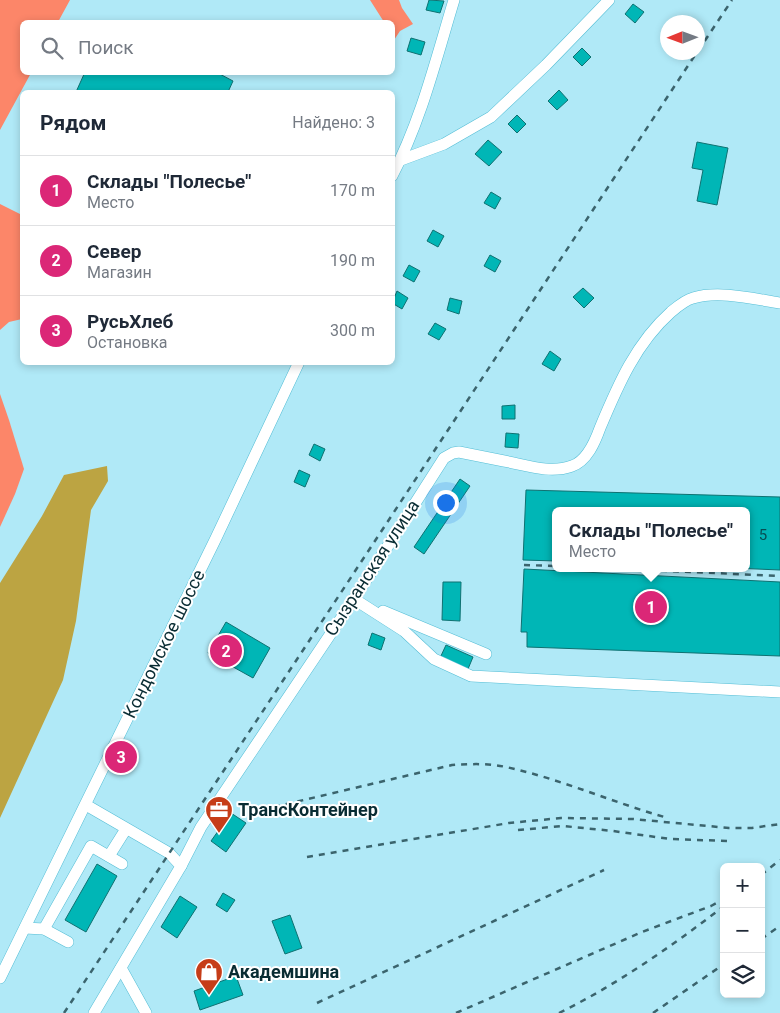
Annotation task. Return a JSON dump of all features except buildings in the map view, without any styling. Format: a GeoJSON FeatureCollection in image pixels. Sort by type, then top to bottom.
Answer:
{"type":"FeatureCollection","features":[{"type":"Feature","properties":{"kind":"street"},"geometry":{"type":"LineString","coordinates":[[395,171],[419,114],[454,0]]}},
{"type":"Feature","properties":{"kind":"street"},"geometry":{"type":"LineString","coordinates":[[401,160],[444,144],[491,117],[546,65],[609,0]]}},
{"type":"Feature","properties":{"kind":"street","name":"Сызранская улица"},"geometry":{"type":"LineString","coordinates":[[94,1013],[202,827],[354,599],[434,471],[448,455],[459,452],[536,468],[554,469],[570,467],[580,463],[598,434],[620,380],[644,341],[677,308],[691,298],[708,295],[780,303]]}},
{"type":"Feature","properties":{"kind":"street","name":"Кондомское шоссе"},"geometry":{"type":"LineString","coordinates":[[0,978],[216,538],[298,365]]}},
{"type":"Feature","properties":{"kind":"street"},"geometry":{"type":"LineString","coordinates":[[354,599],[486,654]]}},
{"type":"Feature","properties":{"kind":"street"},"geometry":{"type":"LineString","coordinates":[[354,599],[404,631],[434,659],[471,676],[780,692]]}},
{"type":"Feature","properties":{"kind":"street"},"geometry":{"type":"LineString","coordinates":[[86,805],[169,853],[181,866]]}},
{"type":"Feature","properties":{"kind":"street"},"geometry":{"type":"LineString","coordinates":[[109,856],[126,828]]}},
{"type":"Feature","properties":{"kind":"street"},"geometry":{"type":"LineString","coordinates":[[44,929],[91,846],[122,864]]}},
{"type":"Feature","properties":{"kind":"street"},"geometry":{"type":"LineString","coordinates":[[25,928],[44,929],[68,942]]}},
{"type":"Feature","properties":{"kind":"street"},"geometry":{"type":"LineString","coordinates":[[121,968],[146,1013]]}},
{"type":"Feature","properties":{"kind":"shaded area"},"geometry":{"type":"Polygon","coordinates":[[[0,0],[70,0],[59,20],[20,20],[20,75],[30,75],[20,90],[0,130],[0,0]]]}},
{"type":"Feature","properties":{"kind":"shaded area"},"geometry":{"type":"Polygon","coordinates":[[[370,0],[399,0],[413,24],[400,31],[395,38],[395,20],[383,20],[370,0]]]}},
{"type":"Feature","properties":{"kind":"shaded area"},"geometry":{"type":"Polygon","coordinates":[[[0,204],[20,214],[20,319],[9,322],[0,330],[0,204]]]}},
{"type":"Feature","properties":{"kind":"shaded area"},"geometry":{"type":"Polygon","coordinates":[[[0,394],[24,469],[0,527],[0,394]]]}},
{"type":"Feature","properties":{"kind":"shaded area"},"geometry":{"type":"Polygon","coordinates":[[[107,466],[108,481],[91,510],[76,621],[63,680],[0,818],[0,583],[42,516],[64,475],[107,466]]]}},
{"type":"Feature","properties":{"kind":"railway"},"geometry":{"type":"LineString","coordinates":[[705,40],[732,0]]}},
{"type":"Feature","properties":{"kind":"railway"},"geometry":{"type":"LineString","coordinates":[[64,1013],[692,60]]}},
{"type":"Feature","properties":{"kind":"railway"},"geometry":{"type":"LineString","coordinates":[[524,565],[552,566]]}},
{"type":"Feature","properties":{"kind":"railway"},"geometry":{"type":"LineString","coordinates":[[690,572],[780,576]]}},
{"type":"Feature","properties":{"kind":"railway"},"geometry":{"type":"LineString","coordinates":[[274,807],[452,765],[479,764],[527,772],[668,818]]}},
{"type":"Feature","properties":{"kind":"railway"},"geometry":{"type":"LineString","coordinates":[[307,857],[509,823],[561,818],[633,819],[729,828],[752,828],[780,824]]}},
{"type":"Feature","properties":{"kind":"railway"},"geometry":{"type":"LineString","coordinates":[[518,830],[563,826],[670,839],[727,841]]}},
{"type":"Feature","properties":{"kind":"railway"},"geometry":{"type":"LineString","coordinates":[[765,872],[780,860]]}},
{"type":"Feature","properties":{"kind":"railway"},"geometry":{"type":"LineString","coordinates":[[317,1003],[604,870]]}},
{"type":"Feature","properties":{"kind":"railway"},"geometry":{"type":"LineString","coordinates":[[456,1013],[642,932],[720,901]]}},
{"type":"Feature","properties":{"kind":"railway"},"geometry":{"type":"LineString","coordinates":[[559,1013],[602,990],[644,964],[721,908]]}},
{"type":"Feature","properties":{"kind":"railway"},"geometry":{"type":"LineString","coordinates":[[765,936],[780,926]]}},
{"type":"Feature","properties":{"kind":"railway"},"geometry":{"type":"LineString","coordinates":[[653,1013],[720,967]]}},
{"type":"Feature","properties":{"kind":"place","name":"Склады \"Полесье\""},"geometry":{"type":"Point","coordinates":[651,607]}},
{"type":"Feature","properties":{"kind":"place","name":"Север"},"geometry":{"type":"Point","coordinates":[226,651]}},
{"type":"Feature","properties":{"kind":"place","name":"РусьХлеб"},"geometry":{"type":"Point","coordinates":[121,757]}},
{"type":"Feature","properties":{"kind":"place","name":"ТрансКонтейнер"},"geometry":{"type":"Point","coordinates":[219,834]}},
{"type":"Feature","properties":{"kind":"place","name":"Академшина"},"geometry":{"type":"Point","coordinates":[209,996]}}]}
